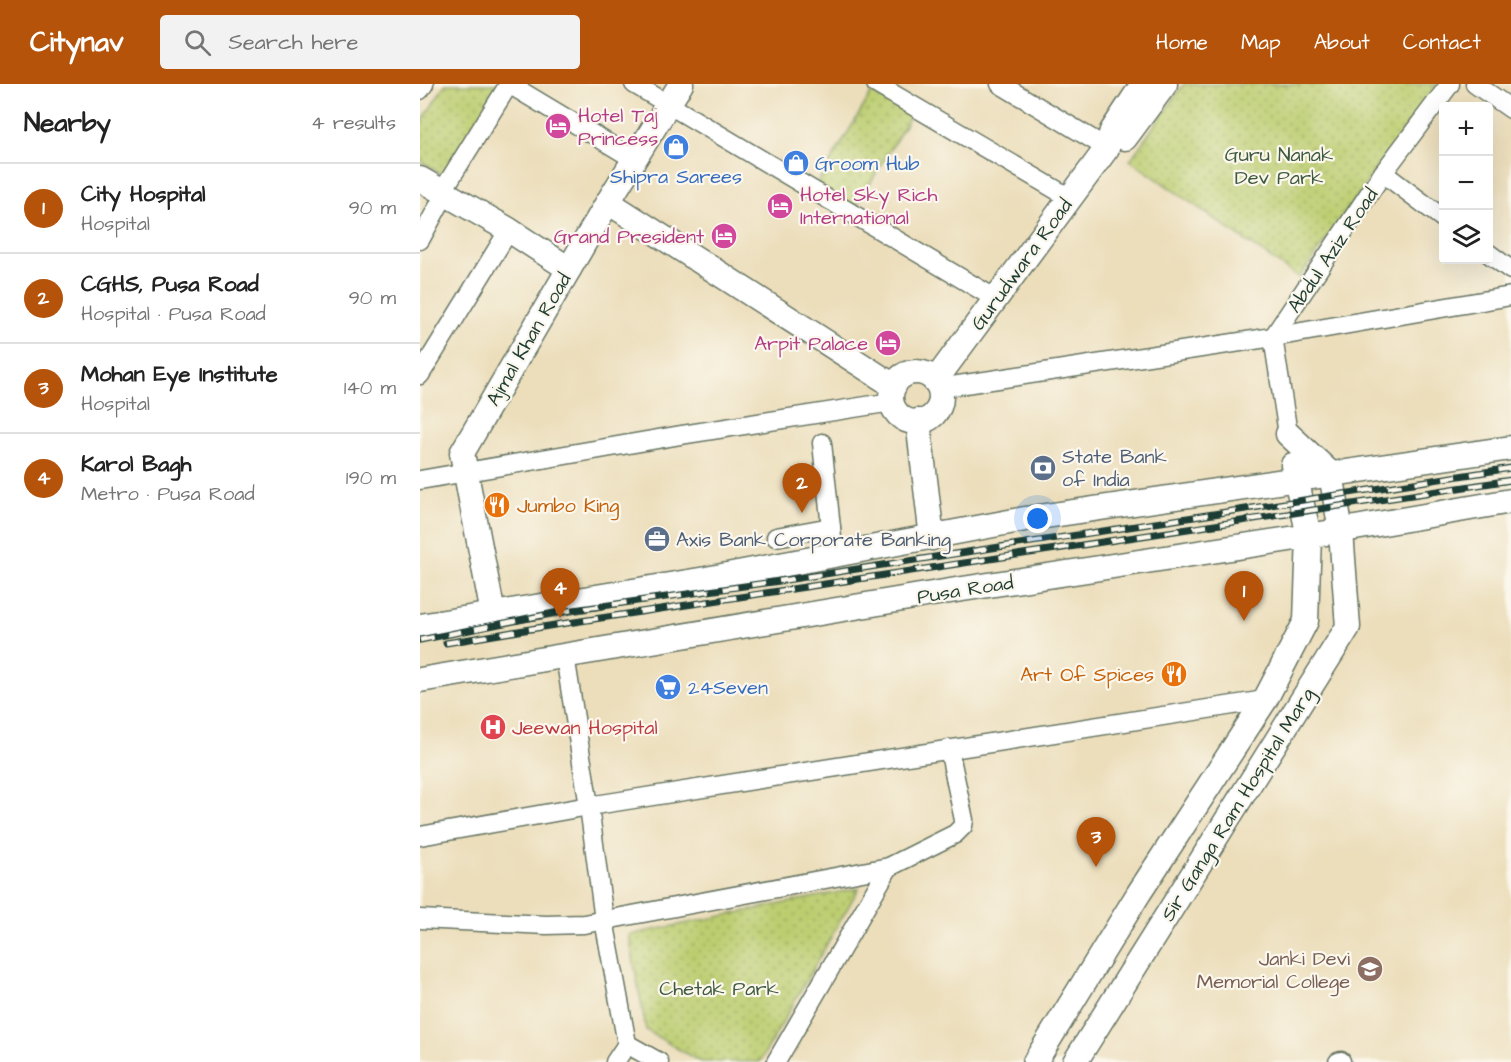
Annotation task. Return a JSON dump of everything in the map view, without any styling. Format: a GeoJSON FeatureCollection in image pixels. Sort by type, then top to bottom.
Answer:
{"type":"FeatureCollection","features":[{"type":"Feature","properties":{"kind":"street"},"geometry":{"type":"LineString","coordinates":[[420,90],[424,84]]}},
{"type":"Feature","properties":{"kind":"street"},"geometry":{"type":"LineString","coordinates":[[420,240],[444,193],[509,84],[634,159]]}},
{"type":"Feature","properties":{"kind":"street"},"geometry":{"type":"LineString","coordinates":[[634,84],[996,299]]}},
{"type":"Feature","properties":{"kind":"street","name":"Ajmal Khan Road"},"geometry":{"type":"LineString","coordinates":[[493,614],[462,453],[568,269],[681,84]]}},
{"type":"Feature","properties":{"kind":"street"},"geometry":{"type":"LineString","coordinates":[[876,84],[1071,198]]}},
{"type":"Feature","properties":{"kind":"street"},"geometry":{"type":"LineString","coordinates":[[1000,84],[1107,148]]}},
{"type":"Feature","properties":{"kind":"street","name":"Abdul Aziz Road"},"geometry":{"type":"LineString","coordinates":[[1273,337],[1383,173],[1450,84]]}},
{"type":"Feature","properties":{"kind":"street"},"geometry":{"type":"LineString","coordinates":[[1475,84],[1511,109]]}},
{"type":"Feature","properties":{"kind":"street","name":"Gurudwara Road"},"geometry":{"type":"LineString","coordinates":[[937,385],[996,299],[1107,148],[1112,131],[1144,89]]}},
{"type":"Feature","properties":{"kind":"street"},"geometry":{"type":"LineString","coordinates":[[1383,173],[1439,216]]}},
{"type":"Feature","properties":{"kind":"street"},"geometry":{"type":"LineString","coordinates":[[420,179],[509,230],[568,269]]}},
{"type":"Feature","properties":{"kind":"street"},"geometry":{"type":"LineString","coordinates":[[608,202],[893,394]]}},
{"type":"Feature","properties":{"kind":"street"},"geometry":{"type":"LineString","coordinates":[[420,375],[509,230]]}},
{"type":"Feature","properties":{"kind":"street"},"geometry":{"type":"LineString","coordinates":[[1493,257],[1511,270]]}},
{"type":"Feature","properties":{"kind":"street"},"geometry":{"type":"LineString","coordinates":[[937,385],[1273,337],[1511,296]]}},
{"type":"Feature","properties":{"kind":"street"},"geometry":{"type":"LineString","coordinates":[[1273,337],[1295,479],[1309,536]]}},
{"type":"Feature","properties":{"kind":"street"},"geometry":{"type":"LineString","coordinates":[[921,373],[929,376],[937,385],[941,396],[940,405],[930,418],[914,422],[899,416],[894,409],[893,394],[899,380],[905,375],[921,373]]}},
{"type":"Feature","properties":{"kind":"street"},"geometry":{"type":"LineString","coordinates":[[420,480],[693,433],[893,394]]}},
{"type":"Feature","properties":{"kind":"street"},"geometry":{"type":"LineString","coordinates":[[918,422],[932,538]]}},
{"type":"Feature","properties":{"kind":"street"},"geometry":{"type":"LineString","coordinates":[[1288,434],[1331,474],[1341,531]]}},
{"type":"Feature","properties":{"kind":"street"},"geometry":{"type":"LineString","coordinates":[[822,443],[834,556]]}},
{"type":"Feature","properties":{"kind":"street"},"geometry":{"type":"LineString","coordinates":[[420,626],[706,579],[1025,519],[1511,448]]}},
{"type":"Feature","properties":{"kind":"street","name":"Pusa Road"},"geometry":{"type":"LineString","coordinates":[[420,680],[956,590],[1341,531],[1511,501]]}},
{"type":"Feature","properties":{"kind":"street"},"geometry":{"type":"LineString","coordinates":[[776,537],[831,527]]}},
{"type":"Feature","properties":{"kind":"street","name":"Sir Ganga Ram Hospital Marg"},"geometry":{"type":"LineString","coordinates":[[1075,1062],[1348,627],[1341,531]]}},
{"type":"Feature","properties":{"kind":"street","name":"Sir Ganga Ram Hospital Marg"},"geometry":{"type":"LineString","coordinates":[[1035,1062],[1139,893],[1265,700],[1306,621],[1309,536]]}},
{"type":"Feature","properties":{"kind":"street"},"geometry":{"type":"LineString","coordinates":[[565,656],[589,806],[604,920],[627,1044],[615,1062]]}},
{"type":"Feature","properties":{"kind":"street"},"geometry":{"type":"LineString","coordinates":[[420,836],[589,806],[1265,700]]}},
{"type":"Feature","properties":{"kind":"street"},"geometry":{"type":"LineString","coordinates":[[420,919],[565,926],[584,924],[890,867],[955,834],[963,826],[964,820],[949,749]]}},
{"type":"Feature","properties":{"kind":"street"},"geometry":{"type":"LineString","coordinates":[[776,1062],[890,867]]}},
{"type":"Feature","properties":{"kind":"street"},"geometry":{"type":"LineString","coordinates":[[627,1044],[658,1062]]}},
{"type":"Feature","properties":{"kind":"green space"},"geometry":{"type":"Polygon","coordinates":[[[445,84],[500,84],[446,177],[420,161],[420,125],[445,84]]]}},
{"type":"Feature","properties":{"kind":"green space","name":"Guru Nanak Dev Park"},"geometry":{"type":"Polygon","coordinates":[[[1184,84],[1437,84],[1299,278],[1130,160],[1184,84]]]}},
{"type":"Feature","properties":{"kind":"green space"},"geometry":{"type":"Polygon","coordinates":[[[872,92],[911,115],[856,207],[817,184],[872,92]]]}},
{"type":"Feature","properties":{"kind":"green space","name":"Chetak Park"},"geometry":{"type":"Polygon","coordinates":[[[859,888],[760,1062],[700,1062],[646,1030],[629,935],[859,888]]]}},
{"type":"Feature","properties":{"kind":"railway"},"geometry":{"type":"LineString","coordinates":[[420,640],[559,612],[773,582],[1511,468]]}},
{"type":"Feature","properties":{"kind":"railway"},"geometry":{"type":"LineString","coordinates":[[446,643],[1511,480]]}},
{"type":"Feature","properties":{"kind":"place","name":"Hotel Taj Princess"},"geometry":{"type":"Point","coordinates":[558,126]}},
{"type":"Feature","properties":{"kind":"place","name":"Shipra Sarees"},"geometry":{"type":"Point","coordinates":[676,147]}},
{"type":"Feature","properties":{"kind":"place","name":"Groom Hub"},"geometry":{"type":"Point","coordinates":[796,163]}},
{"type":"Feature","properties":{"kind":"place","name":"Hotel Sky Rich International"},"geometry":{"type":"Point","coordinates":[780,206]}},
{"type":"Feature","properties":{"kind":"place","name":"Grand President"},"geometry":{"type":"Point","coordinates":[724,236]}},
{"type":"Feature","properties":{"kind":"place","name":"Arpit Palace"},"geometry":{"type":"Point","coordinates":[888,343]}},
{"type":"Feature","properties":{"kind":"place","name":"State Bank of India"},"geometry":{"type":"Point","coordinates":[1043,468]}},
{"type":"Feature","properties":{"kind":"place","name":"Jumbo King"},"geometry":{"type":"Point","coordinates":[497,505]}},
{"type":"Feature","properties":{"kind":"place","name":"CGHS, Pusa Road"},"geometry":{"type":"Point","coordinates":[802,513]}},
{"type":"Feature","properties":{"kind":"place","name":"Axis Bank Corporate Banking"},"geometry":{"type":"Point","coordinates":[657,539]}},
{"type":"Feature","properties":{"kind":"place","name":"Karol Bagh"},"geometry":{"type":"Point","coordinates":[560,618]}},
{"type":"Feature","properties":{"kind":"place","name":"City Hospital"},"geometry":{"type":"Point","coordinates":[1244,621]}},
{"type":"Feature","properties":{"kind":"place","name":"Art Of Spices"},"geometry":{"type":"Point","coordinates":[1174,674]}},
{"type":"Feature","properties":{"kind":"place","name":"24Seven"},"geometry":{"type":"Point","coordinates":[668,687]}},
{"type":"Feature","properties":{"kind":"place","name":"Jeewan Hospital"},"geometry":{"type":"Point","coordinates":[493,727]}},
{"type":"Feature","properties":{"kind":"place","name":"Mohan Eye Institute"},"geometry":{"type":"Point","coordinates":[1096,867]}},
{"type":"Feature","properties":{"kind":"place","name":"Janki Devi Memorial College"},"geometry":{"type":"Point","coordinates":[1370,969]}}]}
